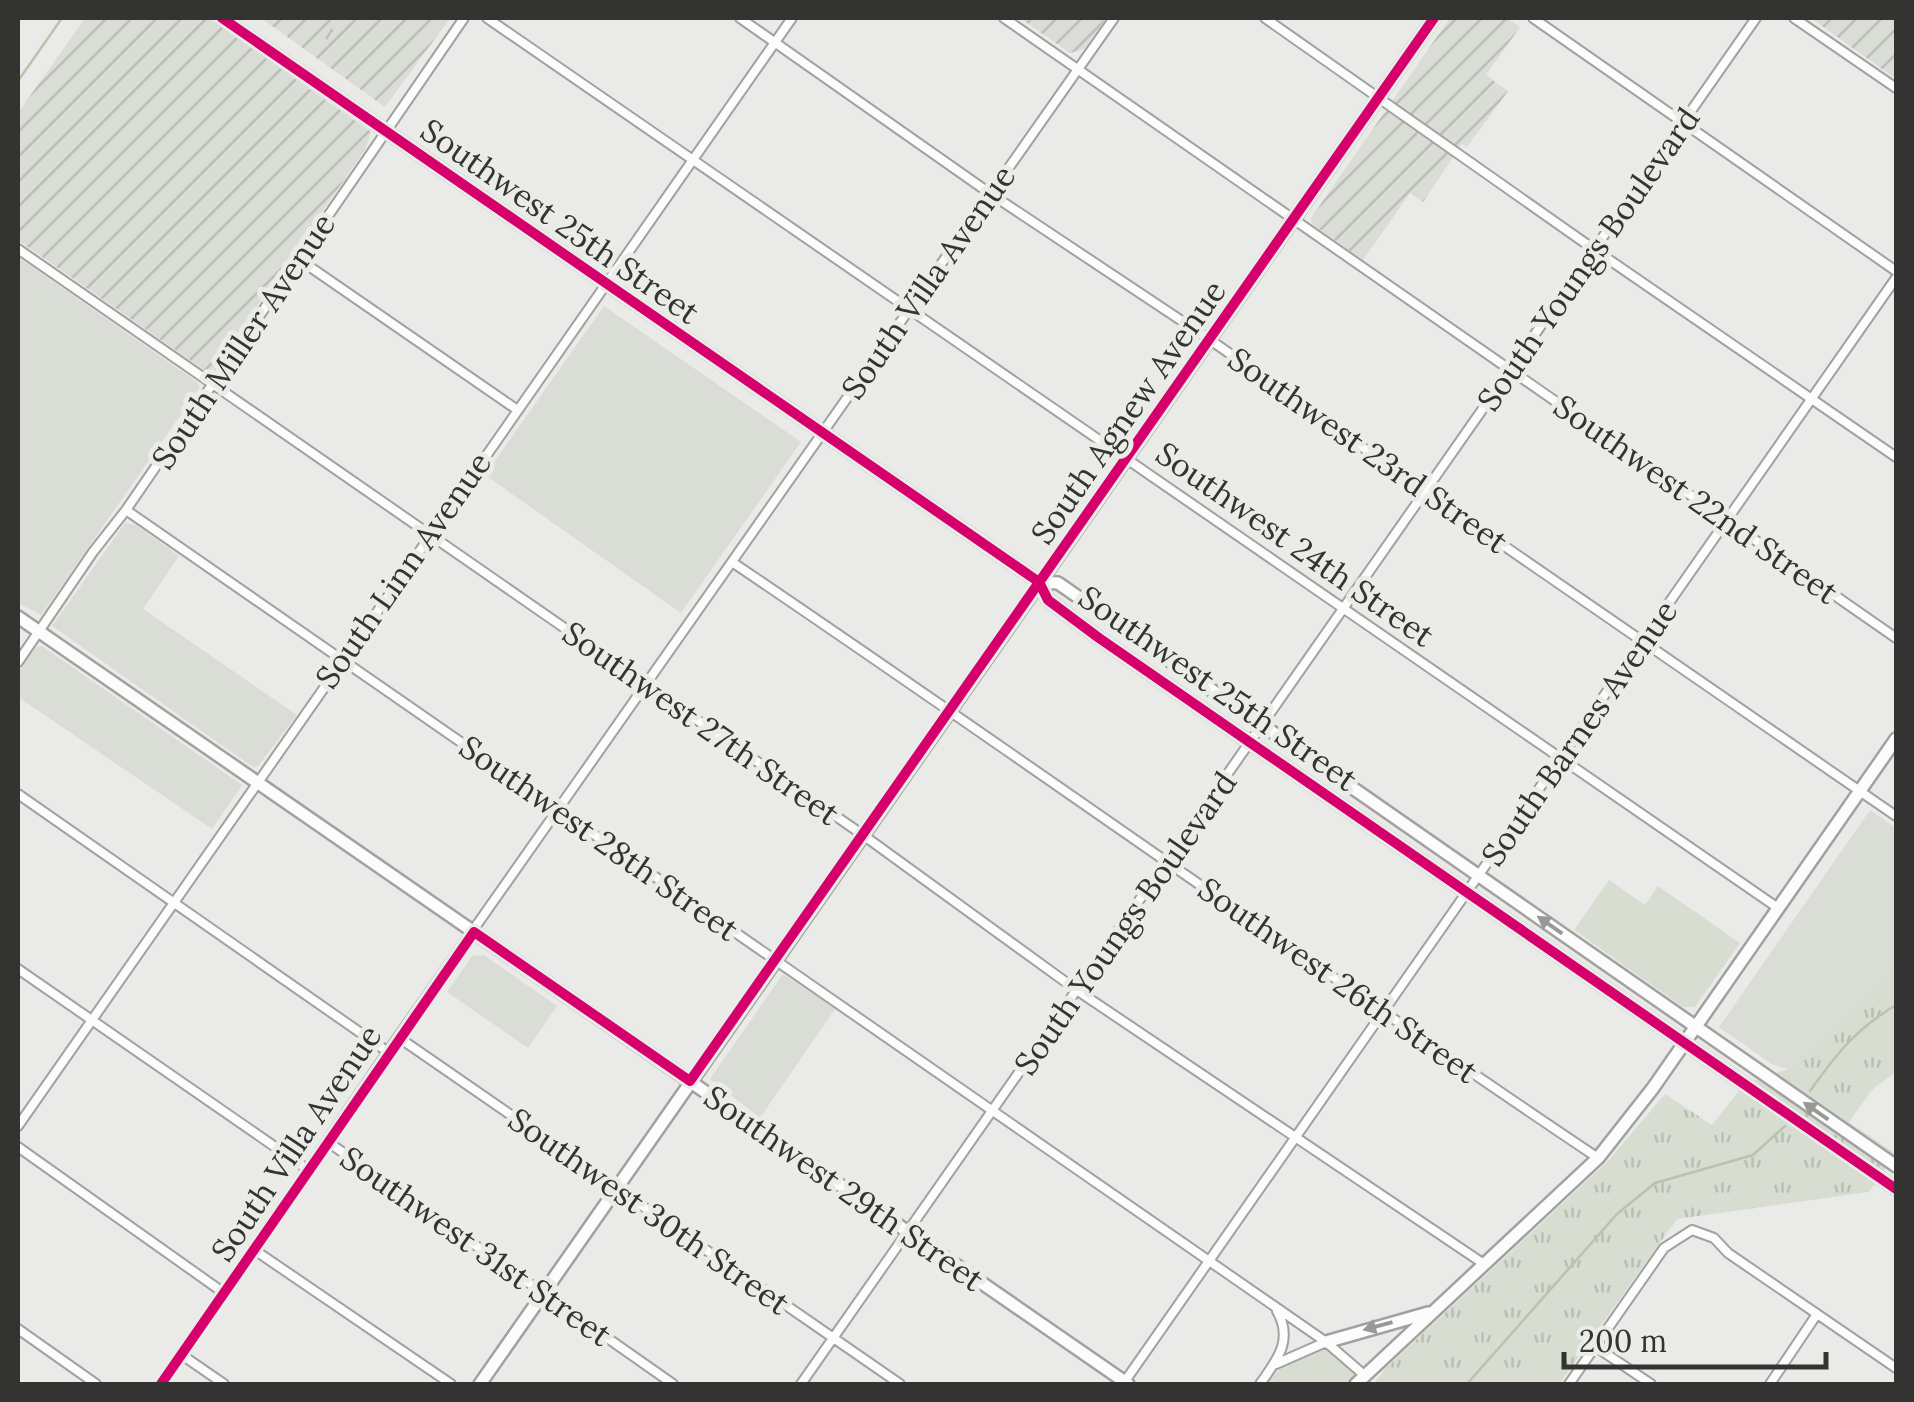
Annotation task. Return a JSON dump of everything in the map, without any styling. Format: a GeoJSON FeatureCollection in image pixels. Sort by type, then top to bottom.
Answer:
{"type":"FeatureCollection","features":[{"type":"Feature","properties":{"kind":"main road","name":"Southwest 25th Street"},"geometry":{"type":"LineString","coordinates":[[222,18],[1040,582],[1058,583],[1896,1166]]}},
{"type":"Feature","properties":{"kind":"main road","name":"South Agnew Avenue"},"geometry":{"type":"LineString","coordinates":[[480,1384],[1434,18]]}},
{"type":"Feature","properties":{"kind":"main road","name":"Southwest 25th Street"},"geometry":{"type":"LineString","coordinates":[[1040,582],[1048,600],[1896,1189]]}},
{"type":"Feature","properties":{"kind":"main road","name":"Southwest 29th Street"},"geometry":{"type":"LineString","coordinates":[[18,617],[1125,1384]]}},
{"type":"Feature","properties":{"kind":"main road"},"geometry":{"type":"LineString","coordinates":[[1362,1381],[1598,1158],[1685,1042],[1896,739]]}},
{"type":"Feature","properties":{"kind":"main road"},"geometry":{"type":"LineString","coordinates":[[1840,1150],[1850,1134]]}},
{"type":"Feature","properties":{"kind":"main road"},"geometry":{"type":"LineString","coordinates":[[1326,1342],[1432,1312]]}},
{"type":"Feature","properties":{"kind":"street","name":"South Miller Avenue"},"geometry":{"type":"LineString","coordinates":[[18,662],[464,18]]}},
{"type":"Feature","properties":{"kind":"street","name":"Southwest 24th Street"},"geometry":{"type":"LineString","coordinates":[[487,18],[1778,908]]}},
{"type":"Feature","properties":{"kind":"street","name":"Southwest 23rd Street"},"geometry":{"type":"LineString","coordinates":[[740,18],[1896,816]]}},
{"type":"Feature","properties":{"kind":"street","name":"South Linn Avenue"},"geometry":{"type":"LineString","coordinates":[[18,1126],[792,18]]}},
{"type":"Feature","properties":{"kind":"street","name":"Southwest 22nd Street"},"geometry":{"type":"LineString","coordinates":[[1004,18],[1896,638]]}},
{"type":"Feature","properties":{"kind":"street","name":"South Villa Avenue"},"geometry":{"type":"LineString","coordinates":[[161,1384],[398,1037],[824,433],[988,192],[1114,18]]}},
{"type":"Feature","properties":{"kind":"street"},"geometry":{"type":"LineString","coordinates":[[1266,18],[1896,457]]}},
{"type":"Feature","properties":{"kind":"street"},"geometry":{"type":"LineString","coordinates":[[1533,18],[1896,275]]}},
{"type":"Feature","properties":{"kind":"street","name":"South Youngs Boulevard"},"geometry":{"type":"LineString","coordinates":[[801,1384],[1756,18]]}},
{"type":"Feature","properties":{"kind":"street"},"geometry":{"type":"LineString","coordinates":[[1794,18],[1896,88]]}},
{"type":"Feature","properties":{"kind":"street","name":"Southwest 27th Street"},"geometry":{"type":"LineString","coordinates":[[18,249],[863,835],[1078,990],[1484,1264]]}},
{"type":"Feature","properties":{"kind":"street"},"geometry":{"type":"LineString","coordinates":[[300,260],[516,410]]}},
{"type":"Feature","properties":{"kind":"street","name":"South Barnes Avenue"},"geometry":{"type":"LineString","coordinates":[[1125,1384],[1729,521],[1896,275]]}},
{"type":"Feature","properties":{"kind":"street","name":"Southwest 28th Street"},"geometry":{"type":"LineString","coordinates":[[126,510],[1326,1342],[1362,1381]]}},
{"type":"Feature","properties":{"kind":"street","name":"Southwest 26th Street"},"geometry":{"type":"LineString","coordinates":[[732,562],[1598,1158]]}},
{"type":"Feature","properties":{"kind":"street"},"geometry":{"type":"LineString","coordinates":[[18,794],[388,1052]]}},
{"type":"Feature","properties":{"kind":"street","name":"Southwest 31st Street"},"geometry":{"type":"LineString","coordinates":[[18,969],[307,1170]]}},
{"type":"Feature","properties":{"kind":"street","name":"Southwest 30th Street"},"geometry":{"type":"LineString","coordinates":[[398,1037],[900,1384]]}},
{"type":"Feature","properties":{"kind":"street","name":"Southwest 31st Street"},"geometry":{"type":"LineString","coordinates":[[328,1142],[673,1384]]}},
{"type":"Feature","properties":{"kind":"street"},"geometry":{"type":"LineString","coordinates":[[18,1147],[224,1293]]}},
{"type":"Feature","properties":{"kind":"street"},"geometry":{"type":"LineString","coordinates":[[1570,1384],[1664,1248],[1692,1230],[1714,1238],[1728,1253],[1896,1368]]}},
{"type":"Feature","properties":{"kind":"street"},"geometry":{"type":"LineString","coordinates":[[253,1249],[451,1384]]}},
{"type":"Feature","properties":{"kind":"street"},"geometry":{"type":"LineString","coordinates":[[1260,1384],[1283,1349],[1284,1324],[1274,1308]]}},
{"type":"Feature","properties":{"kind":"street"},"geometry":{"type":"LineString","coordinates":[[1770,1384],[1817,1314]]}},
{"type":"Feature","properties":{"kind":"street"},"geometry":{"type":"LineString","coordinates":[[18,1329],[96,1384]]}},
{"type":"Feature","properties":{"kind":"street"},"geometry":{"type":"LineString","coordinates":[[1276,1364],[1326,1342]]}},
{"type":"Feature","properties":{"kind":"street"},"geometry":{"type":"LineString","coordinates":[[1596,1347],[1651,1384]]}},
{"type":"Feature","properties":{"kind":"street"},"geometry":{"type":"LineString","coordinates":[[182,1355],[224,1384]]}},
{"type":"Feature","properties":{"kind":"shaded area"},"geometry":{"type":"Polygon","coordinates":[[[85,18],[208,18],[371,132],[366,148],[214,369],[207,372],[18,240],[18,113],[85,18]]]}},
{"type":"Feature","properties":{"kind":"shaded area"},"geometry":{"type":"Polygon","coordinates":[[[261,18],[450,18],[385,107],[261,18]]]}},
{"type":"Feature","properties":{"kind":"shaded area"},"geometry":{"type":"Polygon","coordinates":[[[1020,18],[1106,18],[1084,49],[1070,53],[1020,18]]]}},
{"type":"Feature","properties":{"kind":"shaded area"},"geometry":{"type":"Polygon","coordinates":[[[1450,18],[1506,18],[1520,27],[1486,75],[1508,91],[1467,147],[1462,144],[1423,202],[1410,193],[1363,260],[1312,224],[1311,218],[1450,18]]]}},
{"type":"Feature","properties":{"kind":"shaded area"},"geometry":{"type":"Polygon","coordinates":[[[1811,18],[1896,18],[1896,79],[1811,18]]]}},
{"type":"Feature","properties":{"kind":"shaded area"},"geometry":{"type":"Polygon","coordinates":[[[18,257],[200,387],[41,615],[18,603],[18,257]]]}},
{"type":"Feature","properties":{"kind":"shaded area"},"geometry":{"type":"Polygon","coordinates":[[[604,306],[801,442],[681,613],[485,475],[604,306]]]}},
{"type":"Feature","properties":{"kind":"shaded area"},"geometry":{"type":"Polygon","coordinates":[[[125,523],[136,525],[179,556],[143,609],[297,715],[258,766],[253,767],[52,626],[125,523]]]}},
{"type":"Feature","properties":{"kind":"shaded area"},"geometry":{"type":"Polygon","coordinates":[[[42,646],[242,785],[212,829],[18,697],[18,673],[34,648],[42,646]]]}},
{"type":"Feature","properties":{"kind":"shaded area"},"geometry":{"type":"Polygon","coordinates":[[[1870,810],[1896,828],[1896,963],[1788,1069],[1773,1065],[1719,1027],[1870,810]]]}},
{"type":"Feature","properties":{"kind":"shaded area"},"geometry":{"type":"Polygon","coordinates":[[[484,955],[557,1006],[528,1048],[447,992],[472,956],[484,955]]]}},
{"type":"Feature","properties":{"kind":"shaded area"},"geometry":{"type":"Polygon","coordinates":[[[783,974],[835,1009],[760,1118],[710,1079],[783,974]]]}},
{"type":"Feature","properties":{"kind":"green space"},"geometry":{"type":"Polygon","coordinates":[[[1609,880],[1645,905],[1658,886],[1740,943],[1695,1007],[1683,1007],[1574,930],[1609,880]]]}},
{"type":"Feature","properties":{"kind":"green space"},"geometry":{"type":"Polygon","coordinates":[[[1896,963],[1896,1072],[1873,1089],[1849,1122],[1896,1154],[1869,1192],[1677,1219],[1559,1384],[1374,1384],[1386,1368],[1607,1162],[1665,1094],[1712,1125],[1744,1084],[1788,1069],[1896,963]]]}},
{"type":"Feature","properties":{"kind":"green space"},"geometry":{"type":"Polygon","coordinates":[[[1324,1350],[1353,1368],[1355,1377],[1350,1384],[1267,1384],[1298,1358],[1324,1350]]]}},
{"type":"Feature","properties":{"kind":"waterway"},"geometry":{"type":"LineString","coordinates":[[18,81],[62,18]]}},
{"type":"Feature","properties":{"kind":"waterway"},"geometry":{"type":"LineString","coordinates":[[1810,1091],[1848,1043],[1896,1005]]}},
{"type":"Feature","properties":{"kind":"waterway"},"geometry":{"type":"LineString","coordinates":[[1467,1384],[1617,1214],[1655,1183],[1753,1155],[1785,1126]]}},
{"type":"Feature","properties":{"kind":"railway"},"geometry":{"type":"LineString","coordinates":[[326,39],[340,18]]}},
{"type":"Feature","properties":{"kind":"cycle path"},"geometry":{"type":"LineString","coordinates":[[222,18],[1039,582],[1048,600],[1099,638],[1896,1189]]}},
{"type":"Feature","properties":{"kind":"cycle path"},"geometry":{"type":"LineString","coordinates":[[161,1384],[474,932],[690,1081],[1434,18]]}}]}
